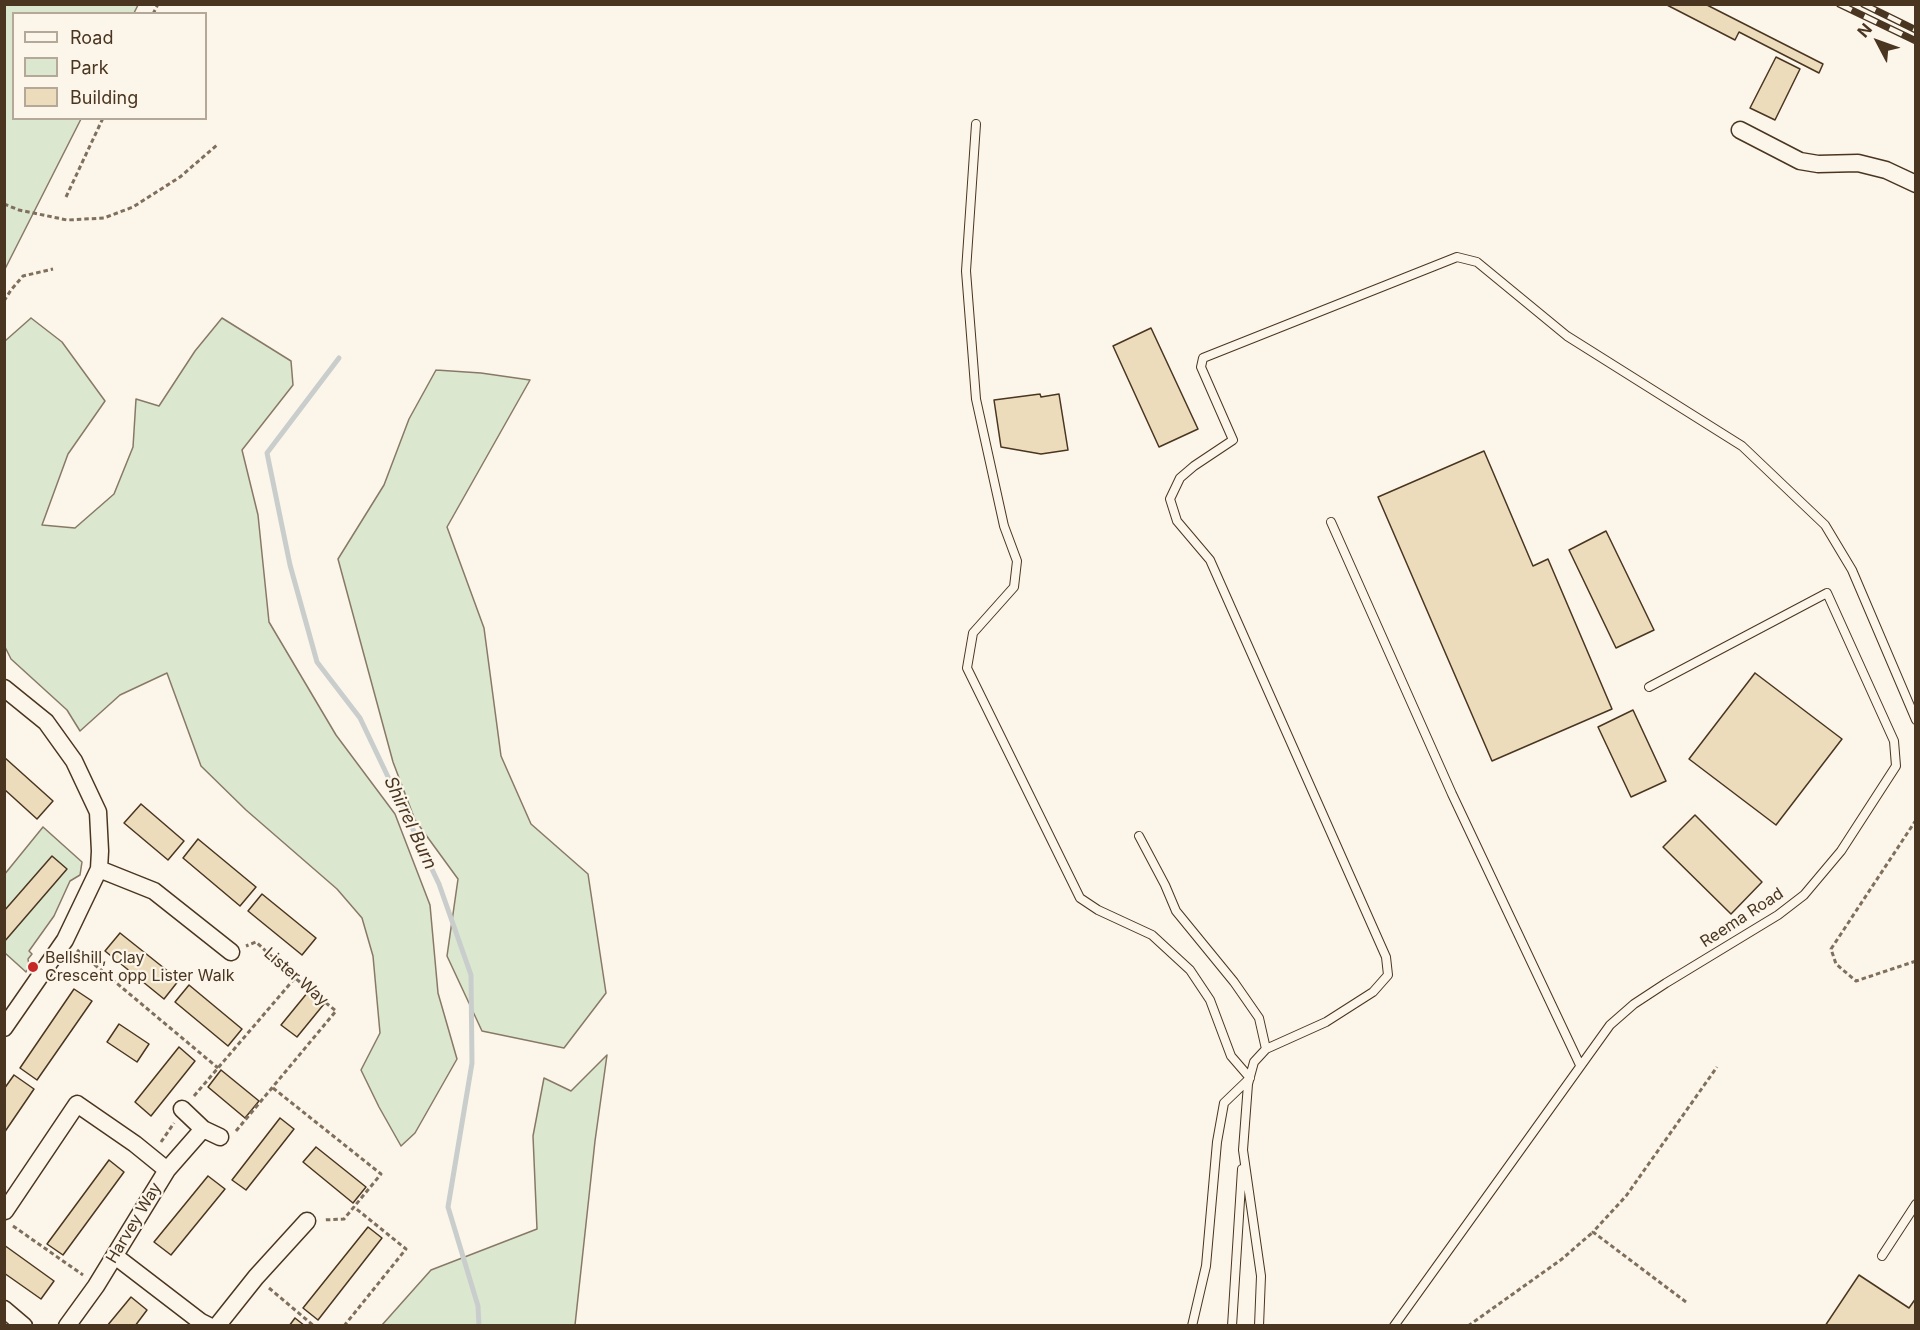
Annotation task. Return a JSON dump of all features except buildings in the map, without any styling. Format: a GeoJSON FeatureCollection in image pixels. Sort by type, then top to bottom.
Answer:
{"type":"FeatureCollection","features":[{"type":"Feature","properties":{"kind":"street"},"geometry":{"type":"LineString","coordinates":[[1740,130],[1800,161],[1818,164],[1858,164],[1886,170],[1916,184]]}},
{"type":"Feature","properties":{"kind":"street"},"geometry":{"type":"LineString","coordinates":[[4,1028],[65,940],[99,869],[98,812],[74,761],[46,722],[5,688]]}},
{"type":"Feature","properties":{"kind":"street"},"geometry":{"type":"LineString","coordinates":[[99,869],[153,891],[231,952]]}},
{"type":"Feature","properties":{"kind":"street","name":"Harvey Way"},"geometry":{"type":"LineString","coordinates":[[5,1215],[77,1104],[152,1156],[166,1170],[115,1256],[68,1326]]}},
{"type":"Feature","properties":{"kind":"street"},"geometry":{"type":"LineString","coordinates":[[182,1109],[203,1129],[220,1137]]}},
{"type":"Feature","properties":{"kind":"street"},"geometry":{"type":"LineString","coordinates":[[166,1170],[203,1129]]}},
{"type":"Feature","properties":{"kind":"street"},"geometry":{"type":"LineString","coordinates":[[217,1326],[256,1277],[307,1221]]}},
{"type":"Feature","properties":{"kind":"street"},"geometry":{"type":"LineString","coordinates":[[115,1256],[209,1326]]}},
{"type":"Feature","properties":{"kind":"street"},"geometry":{"type":"LineString","coordinates":[[4,1309],[24,1326]]}},
{"type":"Feature","properties":{"kind":"lane"},"geometry":{"type":"LineString","coordinates":[[976,124],[966,271],[976,399],[1004,526],[1017,561],[1014,587],[974,633],[967,668],[1080,898],[1098,910],[1152,935],[1190,970],[1210,1000],[1231,1056],[1250,1078]]}},
{"type":"Feature","properties":{"kind":"lane"},"geometry":{"type":"LineString","coordinates":[[1232,1326],[1243,1150],[1250,1078],[1254,1062],[1266,1049],[1326,1022],[1373,992],[1388,975],[1386,957],[1210,560],[1177,521],[1170,499],[1180,478],[1233,440],[1201,367],[1203,358],[1457,257],[1477,262],[1568,336],[1742,446],[1825,525],[1852,570],[1916,720]]}},
{"type":"Feature","properties":{"kind":"lane"},"geometry":{"type":"LineString","coordinates":[[1331,522],[1452,794],[1580,1065]]}},
{"type":"Feature","properties":{"kind":"lane","name":"Reema Road"},"geometry":{"type":"LineString","coordinates":[[1394,1326],[1610,1024],[1634,1004],[1778,915],[1804,895],[1841,851],[1896,766],[1894,741],[1827,593],[1649,687]]}},
{"type":"Feature","properties":{"kind":"lane"},"geometry":{"type":"LineString","coordinates":[[1139,836],[1176,911],[1234,982],[1259,1017],[1266,1049]]}},
{"type":"Feature","properties":{"kind":"lane"},"geometry":{"type":"LineString","coordinates":[[1191,1326],[1206,1266],[1217,1142],[1224,1103],[1250,1078]]}},
{"type":"Feature","properties":{"kind":"lane"},"geometry":{"type":"LineString","coordinates":[[1243,1150],[1261,1276],[1259,1326]]}},
{"type":"Feature","properties":{"kind":"lane"},"geometry":{"type":"LineString","coordinates":[[1882,1256],[1916,1203]]}},
{"type":"Feature","properties":{"kind":"path"},"geometry":{"type":"LineString","coordinates":[[66,197],[102,120]]}},
{"type":"Feature","properties":{"kind":"path"},"geometry":{"type":"LineString","coordinates":[[4,204],[19,210],[67,220],[104,218],[133,207],[170,183],[217,145]]}},
{"type":"Feature","properties":{"kind":"path"},"geometry":{"type":"LineString","coordinates":[[4,302],[23,276],[53,269]]}},
{"type":"Feature","properties":{"kind":"path"},"geometry":{"type":"LineString","coordinates":[[1916,820],[1831,949],[1836,964],[1856,981],[1916,961]]}},
{"type":"Feature","properties":{"kind":"path"},"geometry":{"type":"LineString","coordinates":[[65,940],[218,1068]]}},
{"type":"Feature","properties":{"kind":"path","name":"Lister Way"},"geometry":{"type":"LineString","coordinates":[[220,1137],[232,1136],[336,1011],[256,942],[231,952]]}},
{"type":"Feature","properties":{"kind":"path"},"geometry":{"type":"LineString","coordinates":[[152,1156],[182,1109],[295,978]]}},
{"type":"Feature","properties":{"kind":"path"},"geometry":{"type":"LineString","coordinates":[[1468,1326],[1562,1259],[1593,1232],[1626,1196],[1717,1066]]}},
{"type":"Feature","properties":{"kind":"path"},"geometry":{"type":"LineString","coordinates":[[273,1088],[381,1174],[344,1219]]}},
{"type":"Feature","properties":{"kind":"path"},"geometry":{"type":"LineString","coordinates":[[344,1326],[406,1248],[354,1207]]}},
{"type":"Feature","properties":{"kind":"path"},"geometry":{"type":"LineString","coordinates":[[5,1215],[96,1286]]}},
{"type":"Feature","properties":{"kind":"path"},"geometry":{"type":"LineString","coordinates":[[1593,1232],[1686,1302]]}},
{"type":"Feature","properties":{"kind":"path"},"geometry":{"type":"LineString","coordinates":[[256,1277],[314,1326]]}},
{"type":"Feature","properties":{"kind":"green space"},"geometry":{"type":"Polygon","coordinates":[[[5,4],[138,5],[134,12],[12,12],[12,120],[80,120],[5,269],[5,4]]]}},
{"type":"Feature","properties":{"kind":"green space"},"geometry":{"type":"Polygon","coordinates":[[[31,318],[62,342],[105,401],[68,454],[42,525],[75,528],[114,494],[133,447],[136,399],[159,406],[195,351],[222,318],[291,361],[293,385],[242,450],[258,515],[269,622],[336,735],[395,814],[430,905],[438,993],[457,1059],[415,1133],[401,1146],[361,1070],[380,1033],[373,956],[362,918],[337,889],[246,810],[201,766],[167,673],[120,695],[80,731],[67,710],[11,659],[5,647],[5,341],[31,318]]]}},
{"type":"Feature","properties":{"kind":"green space"},"geometry":{"type":"Polygon","coordinates":[[[436,370],[530,380],[447,527],[484,628],[501,756],[531,824],[588,874],[606,993],[564,1048],[482,1031],[447,956],[458,879],[415,820],[393,762],[338,559],[384,485],[409,419],[436,370]]]}},
{"type":"Feature","properties":{"kind":"green space"},"geometry":{"type":"Polygon","coordinates":[[[43,827],[82,862],[80,875],[70,881],[54,916],[29,951],[32,954],[28,959],[29,966],[26,972],[5,953],[4,875],[43,827]]]}},
{"type":"Feature","properties":{"kind":"green space"},"geometry":{"type":"Polygon","coordinates":[[[607,1055],[575,1325],[382,1325],[431,1270],[537,1229],[533,1136],[544,1078],[571,1091],[607,1055]]]}},
{"type":"Feature","properties":{"kind":"waterway","name":"Shirrel Burn"},"geometry":{"type":"LineString","coordinates":[[339,358],[267,453],[290,565],[317,662],[360,718],[439,884],[471,975],[472,1063],[448,1207],[478,1306],[479,1326]]}},
{"type":"Feature","properties":{"kind":"railway"},"geometry":{"type":"LineString","coordinates":[[1839,4],[1916,41]]}},
{"type":"Feature","properties":{"kind":"railway"},"geometry":{"type":"LineString","coordinates":[[1863,4],[1916,30]]}},
{"type":"Feature","properties":{"kind":"place","name":"Bellshill, Clay Crescent opp Lister Walk"},"geometry":{"type":"Point","coordinates":[33,967]}}]}
